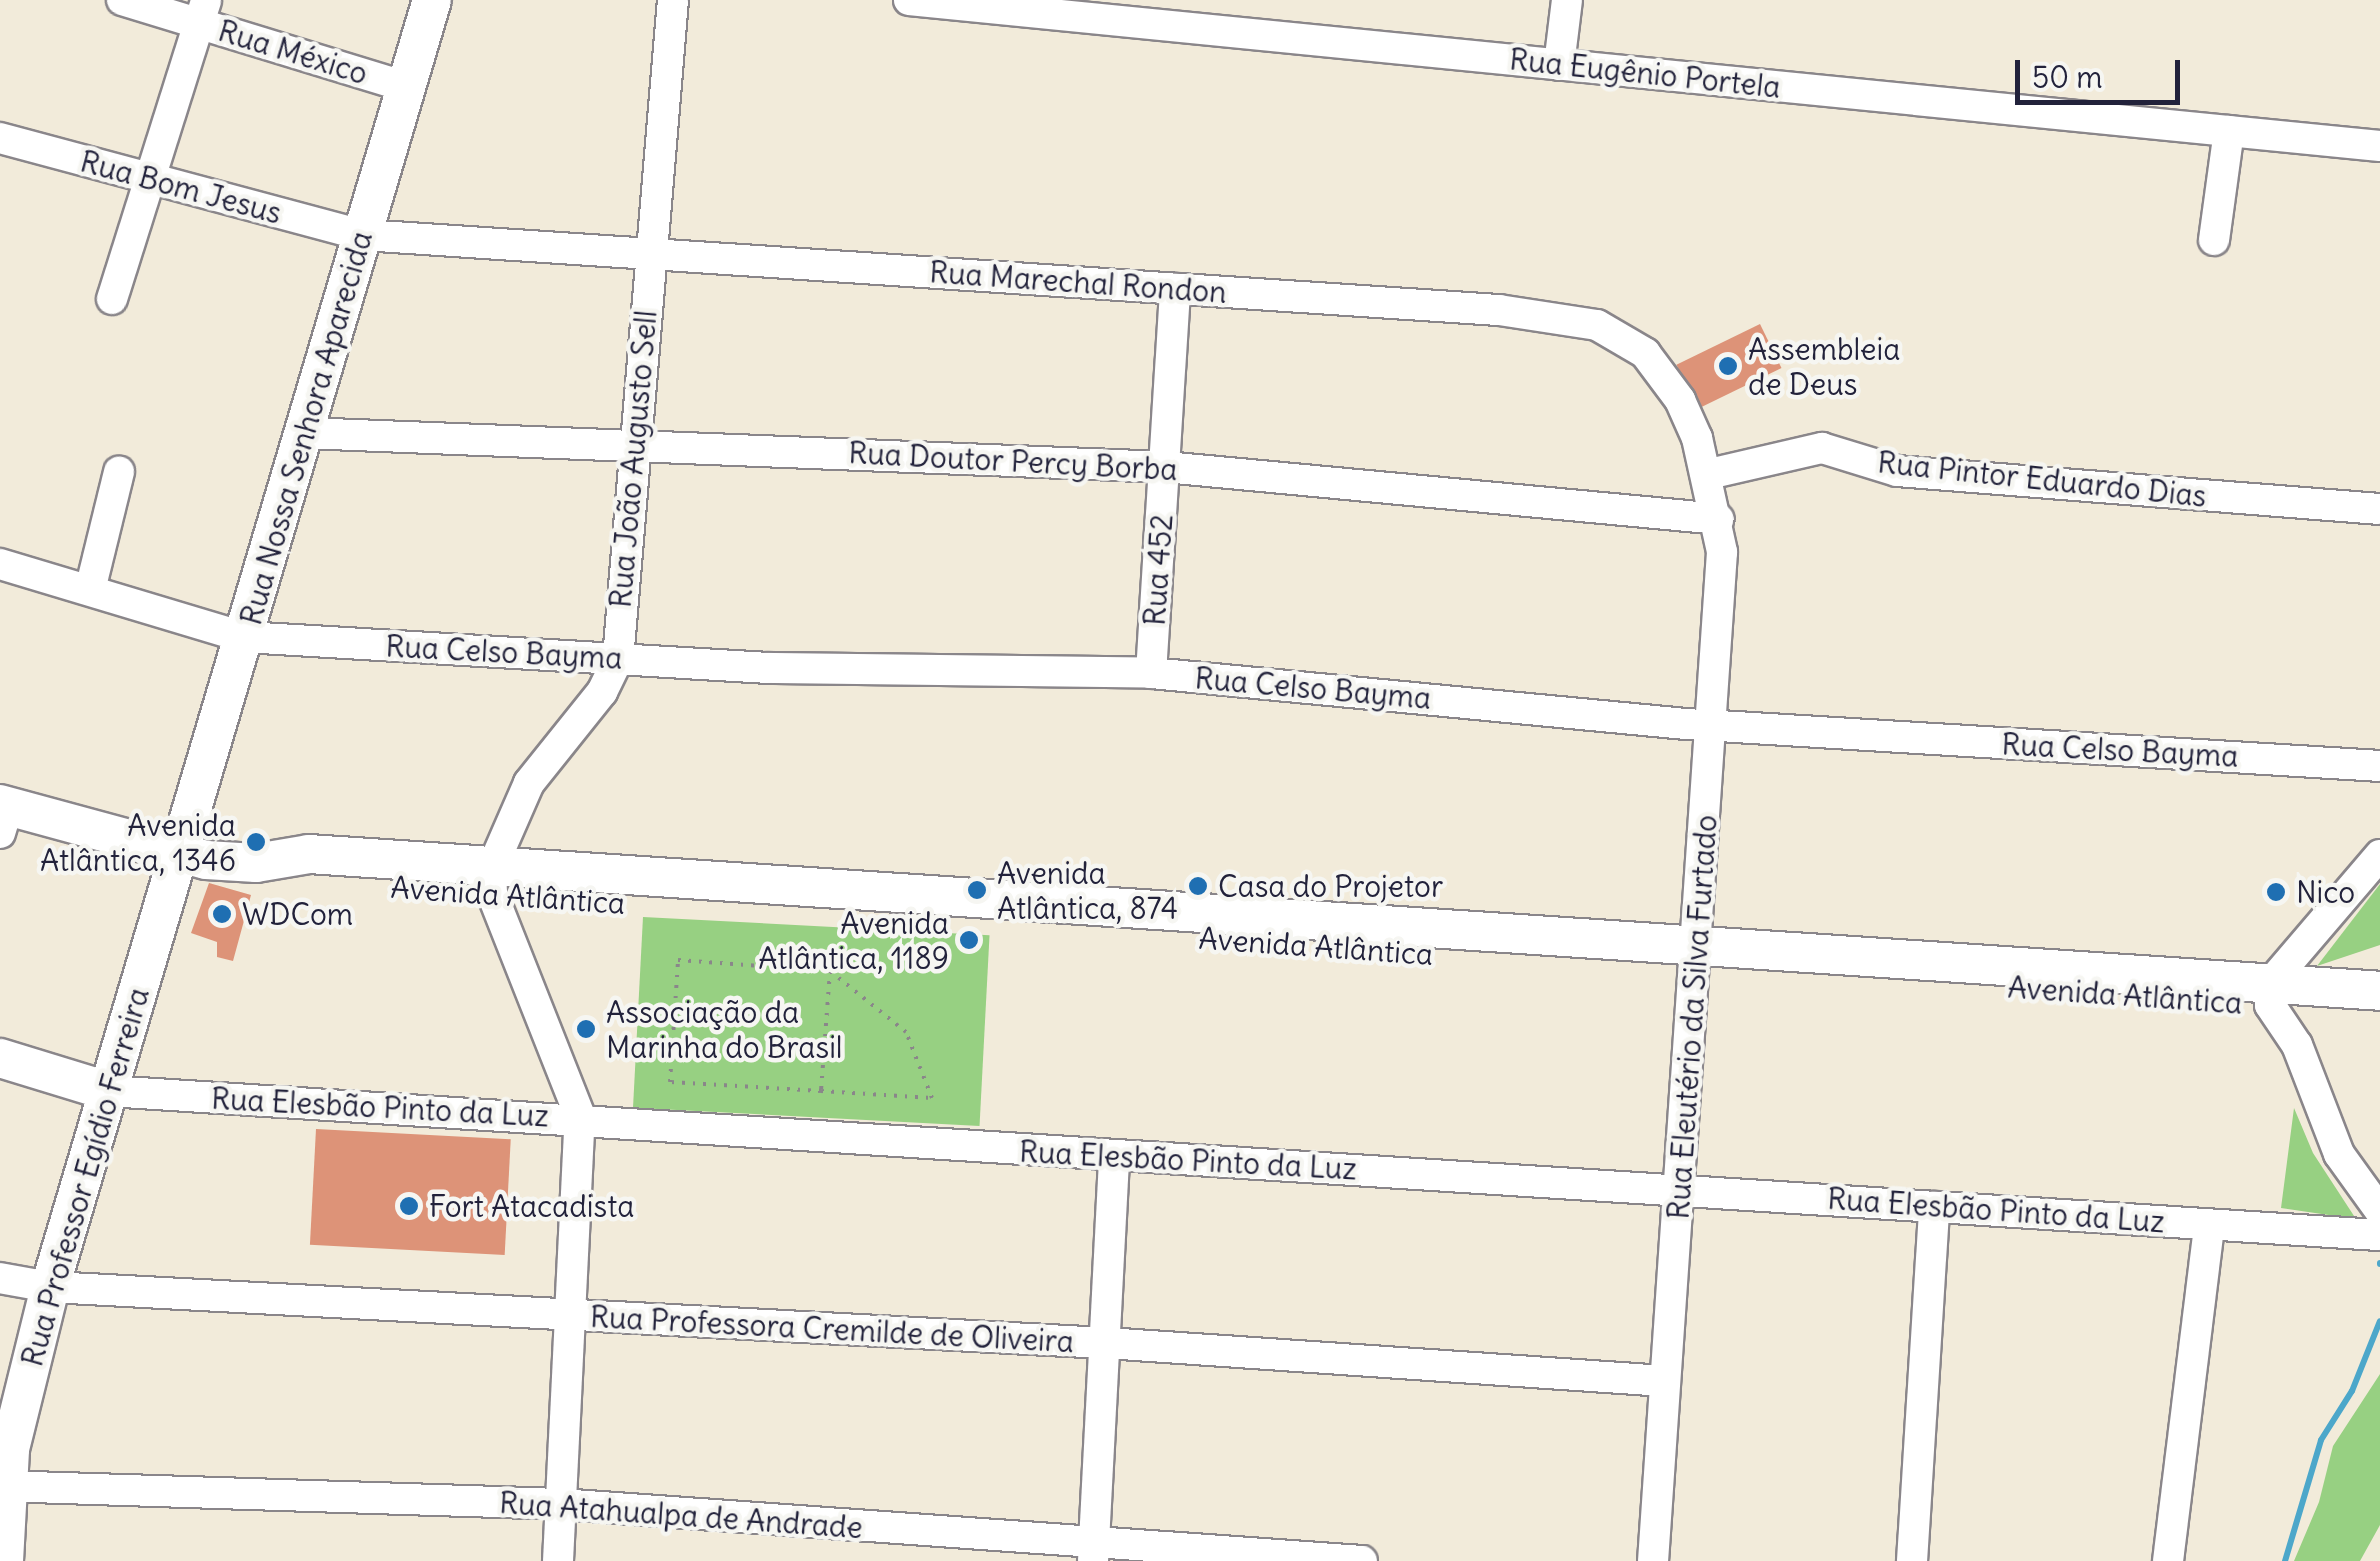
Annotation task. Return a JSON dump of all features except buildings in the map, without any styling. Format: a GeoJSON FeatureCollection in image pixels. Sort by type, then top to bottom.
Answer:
{"type":"FeatureCollection","features":[{"type":"Feature","properties":{"kind":"main road","name":"Rua Nossa Senhora Aparecida"},"geometry":{"type":"LineString","coordinates":[[178,855],[432,0]]}},
{"type":"Feature","properties":{"kind":"main road","name":"Avenida Atlântica"},"geometry":{"type":"LineString","coordinates":[[3,814],[178,855],[491,882],[2270,994],[2380,991]]}},
{"type":"Feature","properties":{"kind":"main road","name":"Rua Professor Egídio Ferreira"},"geometry":{"type":"LineString","coordinates":[[4,1561],[3,1486],[50,1287],[178,855]]}},
{"type":"Feature","properties":{"kind":"main road","name":"Avenida Atlântica"},"geometry":{"type":"LineString","coordinates":[[2270,994],[2380,1012]]}},
{"type":"Feature","properties":{"kind":"main road","name":"Rua Elesbão Pinto da Luz"},"geometry":{"type":"LineString","coordinates":[[0,1058],[108,1091]]}},
{"type":"Feature","properties":{"kind":"street","name":"Rua México"},"geometry":{"type":"LineString","coordinates":[[122,0],[202,12],[407,87]]}},
{"type":"Feature","properties":{"kind":"street","name":"Rua João Augusto Sell"},"geometry":{"type":"LineString","coordinates":[[491,882],[529,783],[602,692],[618,659],[631,445],[672,0]]}},
{"type":"Feature","properties":{"kind":"street","name":"Rua Eugênio Portela"},"geometry":{"type":"LineString","coordinates":[[909,0],[2380,146]]}},
{"type":"Feature","properties":{"kind":"street"},"geometry":{"type":"LineString","coordinates":[[1560,64],[1568,0]]}},
{"type":"Feature","properties":{"kind":"street"},"geometry":{"type":"LineString","coordinates":[[112,299],[202,12]]}},
{"type":"Feature","properties":{"kind":"street"},"geometry":{"type":"LineString","coordinates":[[2214,240],[2229,131]]}},
{"type":"Feature","properties":{"kind":"street","name":"Rua Bom Jesus"},"geometry":{"type":"LineString","coordinates":[[0,138],[363,235]]}},
{"type":"Feature","properties":{"kind":"street","name":"Rua Marechal Rondon"},"geometry":{"type":"LineString","coordinates":[[363,235],[1499,310],[1597,325],[1628,341],[1660,369],[1688,418],[1710,474]]}},
{"type":"Feature","properties":{"kind":"street","name":"Rua 452"},"geometry":{"type":"LineString","coordinates":[[1151,672],[1175,288]]}},
{"type":"Feature","properties":{"kind":"street","name":"Rua Doutor Percy Borba"},"geometry":{"type":"LineString","coordinates":[[304,433],[1165,467],[1720,519]]}},
{"type":"Feature","properties":{"kind":"street","name":"Rua Pintor Eduardo Dias"},"geometry":{"type":"LineString","coordinates":[[1710,474],[1822,448],[1908,472],[2380,509]]}},
{"type":"Feature","properties":{"kind":"street"},"geometry":{"type":"LineString","coordinates":[[90,590],[119,472]]}},
{"type":"Feature","properties":{"kind":"street","name":"Rua Eleutério da Silva Furtado"},"geometry":{"type":"LineString","coordinates":[[1653,1561],[1712,726],[1720,519],[1710,474]]}},
{"type":"Feature","properties":{"kind":"street","name":"Rua Celso Bayma"},"geometry":{"type":"LineString","coordinates":[[0,564],[244,636],[769,668],[1151,672],[1712,726],[2380,766]]}},
{"type":"Feature","properties":{"kind":"street"},"geometry":{"type":"LineString","coordinates":[[2380,855],[2270,994],[2298,1044],[2338,1154],[2380,1211]]}},
{"type":"Feature","properties":{"kind":"street"},"geometry":{"type":"LineString","coordinates":[[491,882],[580,1116],[558,1561]]}},
{"type":"Feature","properties":{"kind":"street","name":"Rua Elesbão Pinto da Luz"},"geometry":{"type":"LineString","coordinates":[[108,1091],[580,1116],[1114,1157],[1682,1186],[1934,1207],[2380,1235]]}},
{"type":"Feature","properties":{"kind":"street"},"geometry":{"type":"LineString","coordinates":[[1093,1553],[1114,1157]]}},
{"type":"Feature","properties":{"kind":"street"},"geometry":{"type":"LineString","coordinates":[[1912,1561],[1934,1207]]}},
{"type":"Feature","properties":{"kind":"street"},"geometry":{"type":"LineString","coordinates":[[2168,1561],[2209,1226]]}},
{"type":"Feature","properties":{"kind":"street","name":"Rua Professora Cremilde de Oliveira"},"geometry":{"type":"LineString","coordinates":[[0,1278],[50,1287],[1106,1343],[1665,1382]]}},
{"type":"Feature","properties":{"kind":"street","name":"Rua Atahualpa de Andrade"},"geometry":{"type":"LineString","coordinates":[[3,1486],[559,1504],[1093,1553],[1362,1561]]}},
{"type":"Feature","properties":{"kind":"path"},"geometry":{"type":"LineString","coordinates":[[678,960],[830,970],[906,1032],[932,1098],[821,1092],[670,1082],[678,960]]}},
{"type":"Feature","properties":{"kind":"path"},"geometry":{"type":"LineString","coordinates":[[821,1092],[830,970]]}},
{"type":"Feature","properties":{"kind":"green space"},"geometry":{"type":"Polygon","coordinates":[[[2380,884],[2380,945],[2317,966],[2380,884]]]}},
{"type":"Feature","properties":{"kind":"green space"},"geometry":{"type":"Polygon","coordinates":[[[643,917],[990,935],[980,1126],[633,1108],[643,917]]]}},
{"type":"Feature","properties":{"kind":"green space"},"geometry":{"type":"Polygon","coordinates":[[[2294,1108],[2313,1153],[2356,1219],[2281,1208],[2294,1108]]]}},
{"type":"Feature","properties":{"kind":"green space"},"geometry":{"type":"Polygon","coordinates":[[[2380,1374],[2380,1525],[2360,1561],[2294,1561],[2319,1502],[2333,1446],[2380,1374]]]}},
{"type":"Feature","properties":{"kind":"waterway"},"geometry":{"type":"LineString","coordinates":[[2285,1561],[2321,1440],[2352,1391],[2380,1321]]}},
{"type":"Feature","properties":{"kind":"place","name":"Assembleia de Deus"},"geometry":{"type":"Point","coordinates":[1728,366]}},
{"type":"Feature","properties":{"kind":"place","name":"Avenida Atlântica, 1346"},"geometry":{"type":"Point","coordinates":[256,842]}},
{"type":"Feature","properties":{"kind":"place","name":"Casa do Projetor"},"geometry":{"type":"Point","coordinates":[1198,886]}},
{"type":"Feature","properties":{"kind":"place","name":"Avenida Atlântica, 874"},"geometry":{"type":"Point","coordinates":[977,890]}},
{"type":"Feature","properties":{"kind":"place","name":"Nico"},"geometry":{"type":"Point","coordinates":[2276,892]}},
{"type":"Feature","properties":{"kind":"place","name":"WDCom"},"geometry":{"type":"Point","coordinates":[222,914]}},
{"type":"Feature","properties":{"kind":"place","name":"Avenida Atlântica, 1189"},"geometry":{"type":"Point","coordinates":[969,940]}},
{"type":"Feature","properties":{"kind":"place","name":"Associação da Marinha do Brasil"},"geometry":{"type":"Point","coordinates":[586,1029]}},
{"type":"Feature","properties":{"kind":"place","name":"Fort Atacadista"},"geometry":{"type":"Point","coordinates":[409,1206]}}]}
